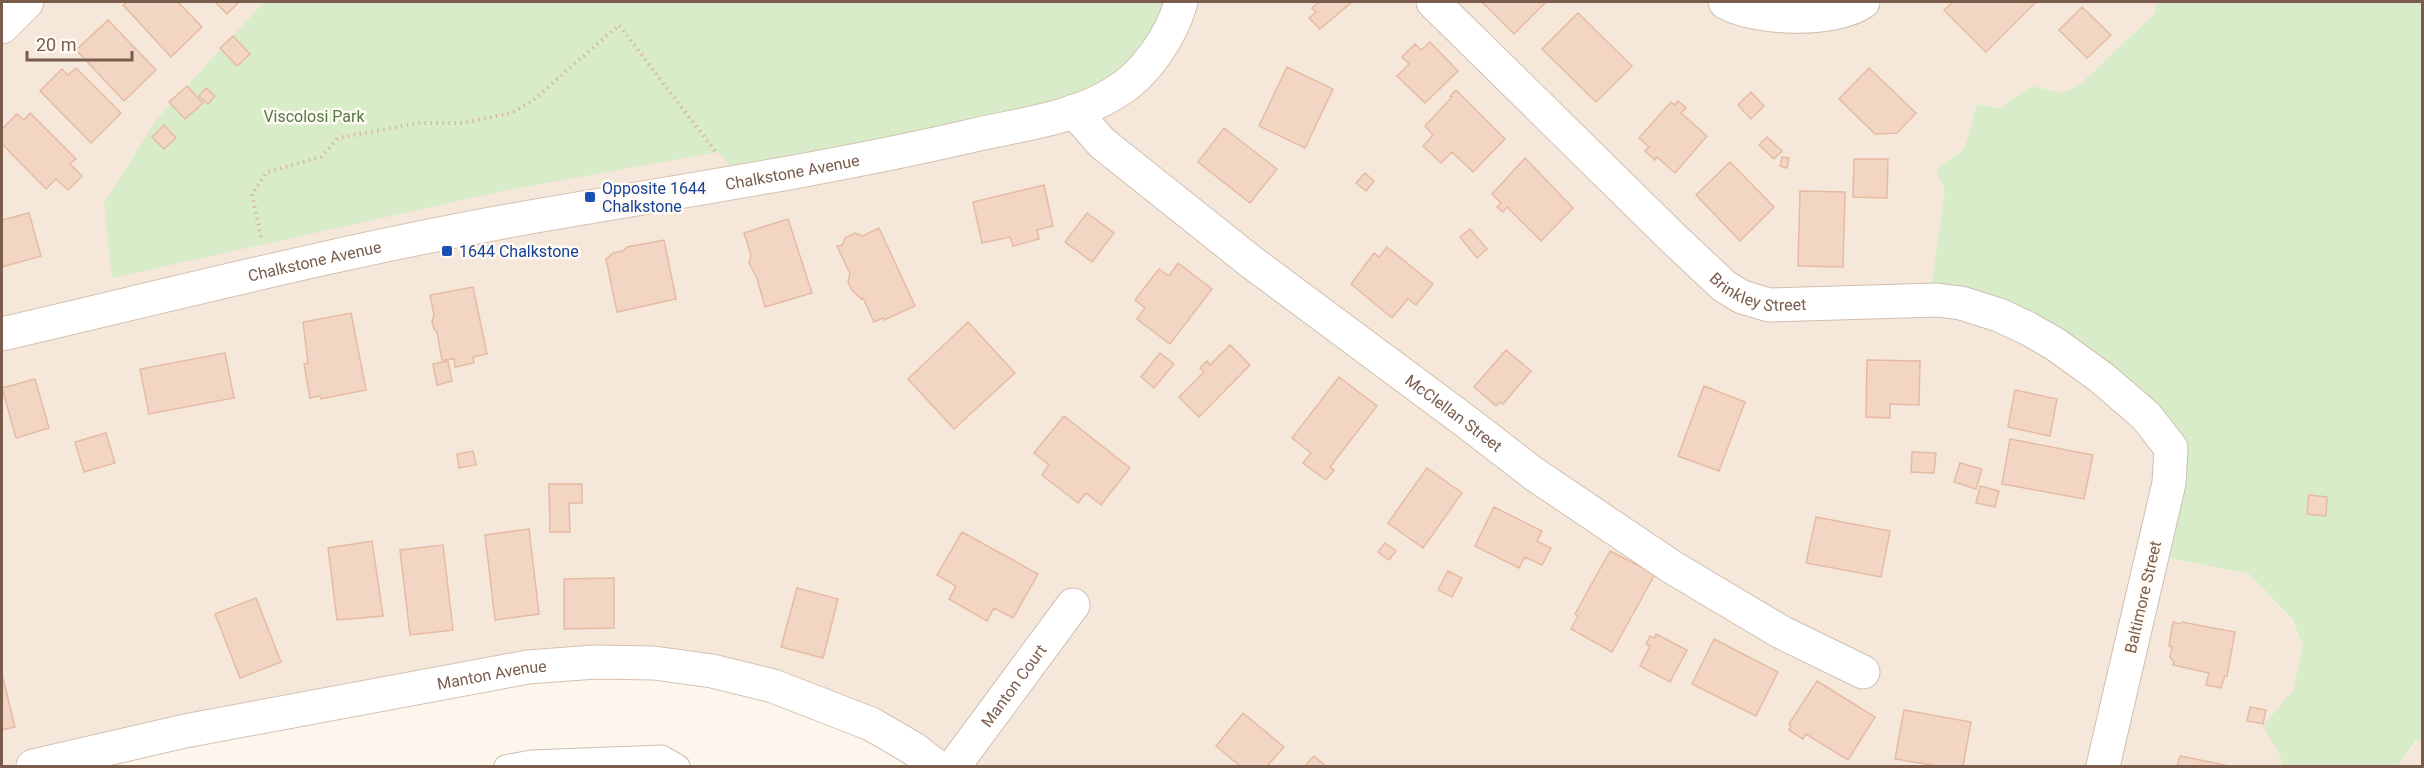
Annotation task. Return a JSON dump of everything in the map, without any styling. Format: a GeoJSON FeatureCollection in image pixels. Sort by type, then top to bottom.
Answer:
{"type":"FeatureCollection","features":[{"type":"Feature","properties":{"kind":"street"},"geometry":{"type":"LineString","coordinates":[[2,27],[27,2]]}},
{"type":"Feature","properties":{"kind":"street","name":"Chalkstone Avenue"},"geometry":{"type":"LineString","coordinates":[[2,334],[267,270],[517,220],[872,159],[1074,111],[1115,93],[1136,76],[1155,52],[1177,16],[1181,2]]}},
{"type":"Feature","properties":{"kind":"street","name":"Brinkley Street"},"geometry":{"type":"LineString","coordinates":[[1433,2],[1674,240],[1724,286],[1742,297],[1769,305],[1937,300],[1979,308],[2027,328],[2055,344],[2102,378],[2146,416],[2157,430]]}},
{"type":"Feature","properties":{"kind":"street"},"geometry":{"type":"LineString","coordinates":[[1725,2],[1736,8],[1802,15],[1830,14],[1863,2]]}},
{"type":"Feature","properties":{"kind":"street","name":"McClellan Street"},"geometry":{"type":"LineString","coordinates":[[1074,111],[1102,143],[1250,261],[1534,474],[1672,567],[1781,632],[1863,672]]}},
{"type":"Feature","properties":{"kind":"street","name":"Baltimore Street"},"geometry":{"type":"LineString","coordinates":[[2103,766],[2169,483],[2171,448],[2157,430]]}},
{"type":"Feature","properties":{"kind":"street","name":"Manton Court"},"geometry":{"type":"LineString","coordinates":[[954,766],[1073,605]]}},
{"type":"Feature","properties":{"kind":"street","name":"Manton Avenue"},"geometry":{"type":"LineString","coordinates":[[33,766],[185,731],[528,667],[595,662],[654,663],[700,670],[773,686],[871,724],[914,749],[936,766]]}},
{"type":"Feature","properties":{"kind":"lane"},"geometry":{"type":"LineString","coordinates":[[505,766],[662,756],[679,766]]}},
{"type":"Feature","properties":{"kind":"path"},"geometry":{"type":"LineString","coordinates":[[267,270],[252,194],[267,172],[321,156],[338,138],[419,123],[463,123],[511,113],[531,102],[619,25],[717,154]]}},
{"type":"Feature","properties":{"kind":"shaded area"},"geometry":{"type":"Polygon","coordinates":[[[2,2],[2157,2],[2155,13],[2078,86],[2061,93],[2032,86],[1999,108],[1977,104],[1964,149],[1936,170],[1945,191],[1929,302],[1995,312],[2154,424],[2159,556],[2249,574],[2292,620],[2303,646],[2293,690],[2264,726],[2281,758],[2281,766],[923,766],[853,728],[739,686],[640,677],[633,681],[624,675],[510,682],[81,766],[2,766],[2,2]]]}},
{"type":"Feature","properties":{"kind":"shaded area"},"geometry":{"type":"Polygon","coordinates":[[[2422,739],[2422,766],[2397,766],[2417,741],[2422,739]]]}},
{"type":"Feature","properties":{"kind":"green space","name":"Viscolosi Park"},"geometry":{"type":"Polygon","coordinates":[[[264,2],[1186,2],[1083,110],[731,167],[718,152],[503,191],[112,278],[104,203],[157,119],[264,2]]]}},
{"type":"Feature","properties":{"kind":"green space"},"geometry":{"type":"Polygon","coordinates":[[[2157,2],[2422,2],[2422,739],[2416,741],[2397,766],[2281,766],[2281,758],[2263,726],[2293,690],[2303,646],[2292,619],[2249,574],[2159,556],[2169,446],[2059,346],[1929,302],[1945,191],[1936,170],[1964,149],[1977,104],[1999,108],[2032,86],[2061,93],[2078,86],[2155,13],[2157,2]]]}},
{"type":"Feature","properties":{"kind":"building"},"geometry":{"type":"Polygon","coordinates":[[[127,2],[178,2],[202,27],[171,57],[123,5],[127,2]]]}},
{"type":"Feature","properties":{"kind":"building"},"geometry":{"type":"Polygon","coordinates":[[[215,2],[239,2],[227,14],[215,2]]]}},
{"type":"Feature","properties":{"kind":"building"},"geometry":{"type":"Polygon","coordinates":[[[1319,2],[1352,2],[1320,29],[1309,18],[1316,12],[1312,8],[1319,2]]]}},
{"type":"Feature","properties":{"kind":"building"},"geometry":{"type":"Polygon","coordinates":[[[1482,2],[1546,2],[1514,34],[1482,2]]]}},
{"type":"Feature","properties":{"kind":"building"},"geometry":{"type":"Polygon","coordinates":[[[1953,2],[2036,2],[1986,52],[1944,10],[1953,2]]]}},
{"type":"Feature","properties":{"kind":"building"},"geometry":{"type":"Polygon","coordinates":[[[2082,7],[2111,35],[2087,58],[2059,30],[2082,7]]]}},
{"type":"Feature","properties":{"kind":"building"},"geometry":{"type":"Polygon","coordinates":[[[1578,13],[1632,66],[1596,102],[1542,49],[1578,13]]]}},
{"type":"Feature","properties":{"kind":"building"},"geometry":{"type":"Polygon","coordinates":[[[108,20],[156,70],[124,101],[76,50],[108,20]]]}},
{"type":"Feature","properties":{"kind":"building"},"geometry":{"type":"Polygon","coordinates":[[[233,36],[250,54],[237,66],[220,48],[233,36]]]}},
{"type":"Feature","properties":{"kind":"building"},"geometry":{"type":"Polygon","coordinates":[[[1430,42],[1458,71],[1425,103],[1397,76],[1409,64],[1402,57],[1415,44],[1421,50],[1430,42]]]}},
{"type":"Feature","properties":{"kind":"building"},"geometry":{"type":"Polygon","coordinates":[[[1287,67],[1333,89],[1305,148],[1259,126],[1287,67]]]}},
{"type":"Feature","properties":{"kind":"building"},"geometry":{"type":"Polygon","coordinates":[[[76,68],[121,113],[91,143],[40,91],[62,69],[68,75],[76,68]]]}},
{"type":"Feature","properties":{"kind":"building"},"geometry":{"type":"Polygon","coordinates":[[[1869,68],[1916,113],[1897,133],[1875,134],[1839,99],[1869,68]]]}},
{"type":"Feature","properties":{"kind":"building"},"geometry":{"type":"Polygon","coordinates":[[[187,86],[203,103],[185,119],[169,102],[187,86]]]}},
{"type":"Feature","properties":{"kind":"building"},"geometry":{"type":"Polygon","coordinates":[[[206,88],[215,96],[208,104],[199,96],[206,88]]]}},
{"type":"Feature","properties":{"kind":"building"},"geometry":{"type":"Polygon","coordinates":[[[1456,90],[1505,139],[1473,172],[1452,152],[1441,163],[1423,146],[1433,135],[1425,126],[1456,90]]]}},
{"type":"Feature","properties":{"kind":"building"},"geometry":{"type":"Polygon","coordinates":[[[1751,92],[1764,106],[1751,119],[1738,105],[1751,92]]]}},
{"type":"Feature","properties":{"kind":"building"},"geometry":{"type":"Polygon","coordinates":[[[1678,101],[1686,108],[1681,113],[1707,136],[1675,173],[1657,157],[1655,160],[1645,151],[1649,147],[1639,138],[1671,102],[1675,105],[1678,101]]]}},
{"type":"Feature","properties":{"kind":"building"},"geometry":{"type":"Polygon","coordinates":[[[30,113],[76,159],[70,164],[82,176],[68,190],[56,179],[46,189],[2,144],[2,129],[17,114],[24,120],[30,113]]]}},
{"type":"Feature","properties":{"kind":"building"},"geometry":{"type":"Polygon","coordinates":[[[164,125],[176,138],[164,149],[152,137],[164,125]]]}},
{"type":"Feature","properties":{"kind":"building"},"geometry":{"type":"Polygon","coordinates":[[[1224,128],[1277,169],[1250,203],[1198,162],[1224,128]]]}},
{"type":"Feature","properties":{"kind":"building"},"geometry":{"type":"Polygon","coordinates":[[[1767,137],[1782,151],[1774,159],[1759,145],[1767,137]]]}},
{"type":"Feature","properties":{"kind":"building"},"geometry":{"type":"Polygon","coordinates":[[[1782,157],[1789,158],[1787,168],[1780,166],[1782,157]]]}},
{"type":"Feature","properties":{"kind":"building"},"geometry":{"type":"Polygon","coordinates":[[[1525,158],[1573,208],[1541,241],[1507,207],[1503,212],[1497,207],[1501,203],[1492,194],[1525,158]]]}},
{"type":"Feature","properties":{"kind":"building"},"geometry":{"type":"Polygon","coordinates":[[[1854,159],[1888,159],[1887,198],[1853,197],[1854,159]]]}},
{"type":"Feature","properties":{"kind":"building"},"geometry":{"type":"Polygon","coordinates":[[[1730,162],[1774,207],[1740,241],[1696,195],[1730,162]]]}},
{"type":"Feature","properties":{"kind":"building"},"geometry":{"type":"Polygon","coordinates":[[[1365,173],[1374,181],[1366,191],[1356,183],[1365,173]]]}},
{"type":"Feature","properties":{"kind":"building"},"geometry":{"type":"Polygon","coordinates":[[[1044,185],[1053,226],[1037,230],[1039,239],[1013,246],[1010,237],[982,243],[973,202],[1044,185]]]}},
{"type":"Feature","properties":{"kind":"building"},"geometry":{"type":"Polygon","coordinates":[[[1800,191],[1845,192],[1843,267],[1798,266],[1800,191]]]}},
{"type":"Feature","properties":{"kind":"building"},"geometry":{"type":"Polygon","coordinates":[[[29,213],[41,256],[2,267],[2,220],[29,213]]]}},
{"type":"Feature","properties":{"kind":"building"},"geometry":{"type":"Polygon","coordinates":[[[1087,213],[1114,233],[1092,262],[1065,242],[1087,213]]]}},
{"type":"Feature","properties":{"kind":"building"},"geometry":{"type":"Polygon","coordinates":[[[788,219],[812,293],[765,307],[757,278],[749,263],[751,255],[744,233],[788,219]]]}},
{"type":"Feature","properties":{"kind":"building"},"geometry":{"type":"Polygon","coordinates":[[[879,228],[915,306],[874,322],[863,298],[861,299],[852,290],[848,282],[850,274],[837,246],[842,245],[845,238],[855,233],[863,236],[879,228]]]}},
{"type":"Feature","properties":{"kind":"building"},"geometry":{"type":"Polygon","coordinates":[[[1470,229],[1487,249],[1477,258],[1460,237],[1470,229]]]}},
{"type":"Feature","properties":{"kind":"building"},"geometry":{"type":"Polygon","coordinates":[[[664,240],[676,299],[617,312],[606,259],[627,247],[664,240]]]}},
{"type":"Feature","properties":{"kind":"building"},"geometry":{"type":"Polygon","coordinates":[[[1387,247],[1433,284],[1416,305],[1408,299],[1392,318],[1351,284],[1374,253],[1379,257],[1387,247]]]}},
{"type":"Feature","properties":{"kind":"building"},"geometry":{"type":"Polygon","coordinates":[[[1178,263],[1212,289],[1170,344],[1137,319],[1145,308],[1135,300],[1159,269],[1169,276],[1178,263]]]}},
{"type":"Feature","properties":{"kind":"building"},"geometry":{"type":"Polygon","coordinates":[[[473,287],[487,354],[473,357],[474,363],[455,367],[454,359],[442,360],[437,332],[432,321],[434,315],[430,295],[473,287]]]}},
{"type":"Feature","properties":{"kind":"building"},"geometry":{"type":"Polygon","coordinates":[[[351,313],[366,390],[321,399],[320,396],[310,398],[304,364],[308,363],[303,322],[351,313]]]}},
{"type":"Feature","properties":{"kind":"building"},"geometry":{"type":"Polygon","coordinates":[[[968,322],[1015,373],[954,429],[908,379],[968,322]]]}},
{"type":"Feature","properties":{"kind":"building"},"geometry":{"type":"Polygon","coordinates":[[[1230,345],[1250,365],[1199,417],[1179,397],[1204,372],[1200,368],[1207,361],[1210,365],[1230,345]]]}},
{"type":"Feature","properties":{"kind":"building"},"geometry":{"type":"Polygon","coordinates":[[[1506,350],[1531,371],[1503,404],[1500,402],[1496,406],[1474,387],[1506,350]]]}},
{"type":"Feature","properties":{"kind":"building"},"geometry":{"type":"Polygon","coordinates":[[[225,353],[234,398],[149,414],[140,369],[225,353]]]}},
{"type":"Feature","properties":{"kind":"building"},"geometry":{"type":"Polygon","coordinates":[[[1160,353],[1174,364],[1154,388],[1141,377],[1160,353]]]}},
{"type":"Feature","properties":{"kind":"building"},"geometry":{"type":"Polygon","coordinates":[[[1867,360],[1920,361],[1919,405],[1890,404],[1890,418],[1866,417],[1867,360]]]}},
{"type":"Feature","properties":{"kind":"building"},"geometry":{"type":"Polygon","coordinates":[[[448,361],[452,381],[437,385],[433,364],[448,361]]]}},
{"type":"Feature","properties":{"kind":"building"},"geometry":{"type":"Polygon","coordinates":[[[1339,377],[1377,406],[1330,467],[1334,470],[1326,480],[1303,463],[1311,453],[1292,438],[1339,377]]]}},
{"type":"Feature","properties":{"kind":"building"},"geometry":{"type":"Polygon","coordinates":[[[35,379],[49,428],[16,438],[2,388],[35,379]]]}},
{"type":"Feature","properties":{"kind":"building"},"geometry":{"type":"Polygon","coordinates":[[[1704,386],[1745,402],[1719,471],[1678,456],[1704,386]]]}},
{"type":"Feature","properties":{"kind":"building"},"geometry":{"type":"Polygon","coordinates":[[[2015,390],[2057,399],[2050,436],[2008,427],[2015,390]]]}},
{"type":"Feature","properties":{"kind":"building"},"geometry":{"type":"Polygon","coordinates":[[[1064,416],[1130,468],[1101,505],[1086,493],[1078,503],[1042,475],[1049,465],[1034,453],[1064,416]]]}},
{"type":"Feature","properties":{"kind":"building"},"geometry":{"type":"Polygon","coordinates":[[[106,433],[115,463],[84,472],[75,442],[106,433]]]}},
{"type":"Feature","properties":{"kind":"building"},"geometry":{"type":"Polygon","coordinates":[[[2010,439],[2093,455],[2084,499],[2002,484],[2010,439]]]}},
{"type":"Feature","properties":{"kind":"building"},"geometry":{"type":"Polygon","coordinates":[[[473,451],[476,465],[459,468],[457,454],[473,451]]]}},
{"type":"Feature","properties":{"kind":"building"},"geometry":{"type":"Polygon","coordinates":[[[1912,452],[1936,453],[1934,473],[1911,472],[1912,452]]]}},
{"type":"Feature","properties":{"kind":"building"},"geometry":{"type":"Polygon","coordinates":[[[1960,463],[1982,469],[1976,489],[1954,482],[1960,463]]]}},
{"type":"Feature","properties":{"kind":"building"},"geometry":{"type":"Polygon","coordinates":[[[1427,468],[1462,493],[1423,548],[1388,523],[1427,468]]]}},
{"type":"Feature","properties":{"kind":"building"},"geometry":{"type":"Polygon","coordinates":[[[549,484],[582,484],[582,503],[569,503],[570,532],[550,532],[549,484]]]}},
{"type":"Feature","properties":{"kind":"building"},"geometry":{"type":"Polygon","coordinates":[[[1980,486],[1999,491],[1995,507],[1976,503],[1980,486]]]}},
{"type":"Feature","properties":{"kind":"building"},"geometry":{"type":"Polygon","coordinates":[[[2309,495],[2327,497],[2326,516],[2307,514],[2309,495]]]}},
{"type":"Feature","properties":{"kind":"building"},"geometry":{"type":"Polygon","coordinates":[[[1494,507],[1542,531],[1537,541],[1551,548],[1542,565],[1525,557],[1519,568],[1475,546],[1494,507]]]}},
{"type":"Feature","properties":{"kind":"building"},"geometry":{"type":"Polygon","coordinates":[[[1816,517],[1890,531],[1881,577],[1806,563],[1816,517]]]}},
{"type":"Feature","properties":{"kind":"building"},"geometry":{"type":"Polygon","coordinates":[[[529,529],[539,614],[495,620],[485,535],[529,529]]]}},
{"type":"Feature","properties":{"kind":"building"},"geometry":{"type":"Polygon","coordinates":[[[962,532],[1038,574],[1013,618],[994,608],[987,621],[949,599],[956,586],[937,575],[962,532]]]}},
{"type":"Feature","properties":{"kind":"building"},"geometry":{"type":"Polygon","coordinates":[[[372,541],[383,616],[337,620],[328,548],[372,541]]]}},
{"type":"Feature","properties":{"kind":"building"},"geometry":{"type":"Polygon","coordinates":[[[1385,543],[1396,551],[1389,560],[1378,552],[1385,543]]]}},
{"type":"Feature","properties":{"kind":"building"},"geometry":{"type":"Polygon","coordinates":[[[443,545],[453,630],[410,635],[400,550],[443,545]]]}},
{"type":"Feature","properties":{"kind":"building"},"geometry":{"type":"Polygon","coordinates":[[[1610,551],[1655,574],[1612,652],[1571,629],[1578,616],[1575,614],[1610,551]]]}},
{"type":"Feature","properties":{"kind":"building"},"geometry":{"type":"Polygon","coordinates":[[[1448,571],[1462,578],[1452,597],[1438,590],[1448,571]]]}},
{"type":"Feature","properties":{"kind":"building"},"geometry":{"type":"Polygon","coordinates":[[[614,578],[614,628],[564,629],[564,579],[614,578]]]}},
{"type":"Feature","properties":{"kind":"building"},"geometry":{"type":"Polygon","coordinates":[[[797,588],[838,599],[823,658],[781,647],[797,588]]]}},
{"type":"Feature","properties":{"kind":"building"},"geometry":{"type":"Polygon","coordinates":[[[256,598],[281,662],[240,678],[215,614],[256,598]]]}},
{"type":"Feature","properties":{"kind":"building"},"geometry":{"type":"Polygon","coordinates":[[[2173,622],[2235,632],[2227,676],[2221,688],[2206,685],[2209,673],[2173,665],[2174,662],[2170,657],[2172,647],[2169,646],[2173,622]]]}},
{"type":"Feature","properties":{"kind":"building"},"geometry":{"type":"Polygon","coordinates":[[[1656,634],[1687,650],[1670,682],[1640,666],[1650,646],[1646,644],[1650,636],[1655,638],[1656,634]]]}},
{"type":"Feature","properties":{"kind":"building"},"geometry":{"type":"Polygon","coordinates":[[[1714,639],[1778,672],[1756,716],[1692,684],[1714,639]]]}},
{"type":"Feature","properties":{"kind":"building"},"geometry":{"type":"Polygon","coordinates":[[[2,674],[15,727],[2,730],[2,674]]]}},
{"type":"Feature","properties":{"kind":"building"},"geometry":{"type":"Polygon","coordinates":[[[1817,681],[1875,717],[1848,760],[1806,734],[1803,739],[1789,730],[1791,726],[1789,724],[1817,681]]]}},
{"type":"Feature","properties":{"kind":"building"},"geometry":{"type":"Polygon","coordinates":[[[2250,707],[2266,710],[2263,724],[2247,721],[2250,707]]]}},
{"type":"Feature","properties":{"kind":"building"},"geometry":{"type":"Polygon","coordinates":[[[1904,710],[1971,722],[1963,766],[1938,766],[1895,759],[1904,710]]]}},
{"type":"Feature","properties":{"kind":"building"},"geometry":{"type":"Polygon","coordinates":[[[1243,713],[1284,747],[1267,766],[1240,766],[1216,746],[1243,713]]]}},
{"type":"Feature","properties":{"kind":"building"},"geometry":{"type":"Polygon","coordinates":[[[1314,756],[1326,766],[1305,766],[1314,756]]]}},
{"type":"Feature","properties":{"kind":"building"},"geometry":{"type":"Polygon","coordinates":[[[2180,756],[2225,765],[2225,766],[2177,766],[2180,756]]]}},
{"type":"Feature","properties":{"kind":"place","name":"Opposite 1644 Chalkstone"},"geometry":{"type":"Point","coordinates":[590,197]}},
{"type":"Feature","properties":{"kind":"place","name":"1644 Chalkstone"},"geometry":{"type":"Point","coordinates":[447,251]}}]}
